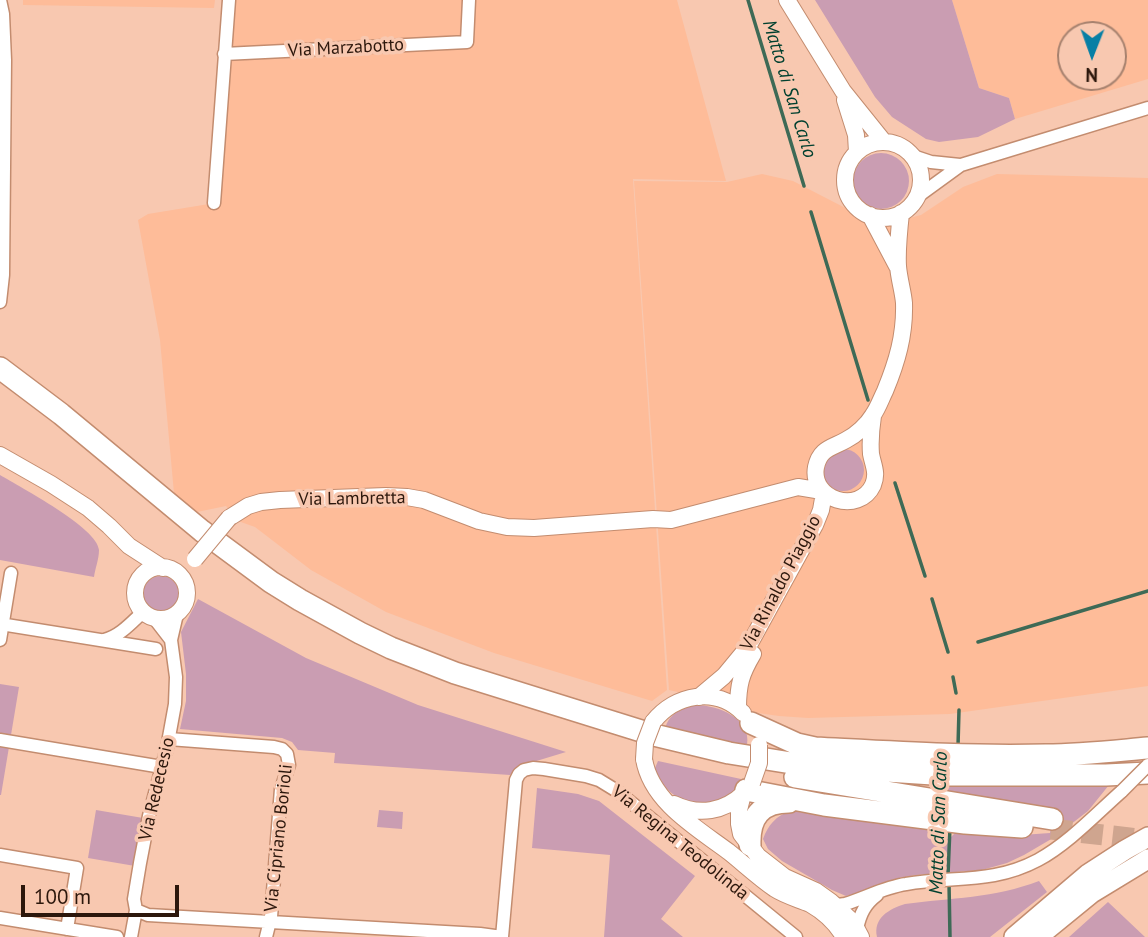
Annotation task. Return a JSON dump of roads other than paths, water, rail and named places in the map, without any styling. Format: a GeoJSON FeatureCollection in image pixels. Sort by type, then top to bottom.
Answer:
{"type":"FeatureCollection","features":[{"type":"Feature","properties":{"kind":"highway"},"geometry":{"type":"LineString","coordinates":[[0,368],[202,531],[271,582],[360,633],[455,673],[654,735],[729,753],[810,766],[948,775],[1148,773]]}},
{"type":"Feature","properties":{"kind":"highway"},"geometry":{"type":"LineString","coordinates":[[0,386],[247,583],[320,628],[367,652],[464,690],[685,757],[1051,824],[965,823],[803,802],[747,789]]}},
{"type":"Feature","properties":{"kind":"highway"},"geometry":{"type":"LineString","coordinates":[[744,715],[797,744],[815,748],[1013,756],[1148,748]]}},
{"type":"Feature","properties":{"kind":"highway"},"geometry":{"type":"LineString","coordinates":[[750,845],[752,822],[763,809],[776,802],[803,802]]}},
{"type":"Feature","properties":{"kind":"main road"},"geometry":{"type":"LineString","coordinates":[[1014,937],[1088,874],[1148,837]]}},
{"type":"Feature","properties":{"kind":"main road"},"geometry":{"type":"LineString","coordinates":[[1038,937],[1092,893],[1148,859]]}},
{"type":"Feature","properties":{"kind":"street"},"geometry":{"type":"LineString","coordinates":[[0,302],[3,264],[2,136],[5,60],[2,0]]}},
{"type":"Feature","properties":{"kind":"street"},"geometry":{"type":"LineString","coordinates":[[214,203],[229,0]]}},
{"type":"Feature","properties":{"kind":"street","name":"Via Marzabotto"},"geometry":{"type":"LineString","coordinates":[[224,54],[467,42],[469,0]]}},
{"type":"Feature","properties":{"kind":"street"},"geometry":{"type":"LineString","coordinates":[[787,0],[842,91],[884,142]]}},
{"type":"Feature","properties":{"kind":"street"},"geometry":{"type":"LineString","coordinates":[[842,91],[853,123],[857,152],[869,144],[884,142],[900,145],[918,164],[920,188],[913,203],[901,213],[883,218],[870,215]]}},
{"type":"Feature","properties":{"kind":"street"},"geometry":{"type":"LineString","coordinates":[[917,197],[961,165],[1148,108]]}},
{"type":"Feature","properties":{"kind":"street","name":"Via Rinaldo Piaggio"},"geometry":{"type":"LineString","coordinates":[[857,152],[845,173],[847,193],[854,205],[870,215],[898,268]]}},
{"type":"Feature","properties":{"kind":"street"},"geometry":{"type":"LineString","coordinates":[[912,156],[943,164],[961,165]]}},
{"type":"Feature","properties":{"kind":"street","name":"Via Rinaldo Piaggio"},"geometry":{"type":"LineString","coordinates":[[744,715],[738,686],[743,671],[774,620],[828,517],[846,502],[860,498],[870,489],[875,475],[870,430],[873,416],[894,368],[903,335],[904,300],[898,268],[901,213]]}},
{"type":"Feature","properties":{"kind":"street","name":"Via Rinaldo Piaggio"},"geometry":{"type":"LineString","coordinates":[[846,502],[834,500],[823,492],[816,479],[817,465],[822,453],[844,442],[873,416]]}},
{"type":"Feature","properties":{"kind":"street"},"geometry":{"type":"LineString","coordinates":[[844,442],[859,446],[872,456]]}},
{"type":"Feature","properties":{"kind":"street"},"geometry":{"type":"LineString","coordinates":[[0,446],[51,484]]}},
{"type":"Feature","properties":{"kind":"street"},"geometry":{"type":"LineString","coordinates":[[0,456],[51,484],[98,515],[129,546],[180,575],[185,584],[186,599],[177,614],[164,619],[148,615],[112,638],[100,641]]}},
{"type":"Feature","properties":{"kind":"street","name":"Via Lambretta"},"geometry":{"type":"LineString","coordinates":[[653,519],[796,480],[817,465]]}},
{"type":"Feature","properties":{"kind":"street","name":"Via Lambretta"},"geometry":{"type":"LineString","coordinates":[[167,569],[185,566],[195,559],[229,518],[248,506],[261,502],[407,497],[424,500],[485,523],[534,528],[671,520],[798,487],[823,492]]}},
{"type":"Feature","properties":{"kind":"street","name":"Via Rinaldo Piaggio"},"geometry":{"type":"LineString","coordinates":[[699,697],[724,676],[748,647],[815,525],[821,510],[823,492]]}},
{"type":"Feature","properties":{"kind":"street"},"geometry":{"type":"LineString","coordinates":[[129,546],[135,558],[139,580],[136,589],[139,606],[171,640]]}},
{"type":"Feature","properties":{"kind":"street","name":"Via Lambretta"},"geometry":{"type":"LineString","coordinates":[[185,584],[195,559]]}},
{"type":"Feature","properties":{"kind":"street"},"geometry":{"type":"LineString","coordinates":[[139,580],[150,570],[167,569]]}},
{"type":"Feature","properties":{"kind":"street"},"geometry":{"type":"LineString","coordinates":[[0,640],[11,573]]}},
{"type":"Feature","properties":{"kind":"street","name":"Via Redecesio"},"geometry":{"type":"LineString","coordinates":[[131,937],[140,863],[175,704],[176,685],[171,640],[177,614]]}},
{"type":"Feature","properties":{"kind":"street"},"geometry":{"type":"LineString","coordinates":[[1,624],[156,649]]}},
{"type":"Feature","properties":{"kind":"street"},"geometry":{"type":"LineString","coordinates":[[710,696],[719,698],[744,715],[759,745],[759,763],[739,810],[741,834],[758,856],[777,872],[816,891],[846,915],[854,934],[810,905],[777,890],[685,819],[666,801],[651,781],[644,759],[645,743],[653,722],[671,704],[688,697],[710,696]]}},
{"type":"Feature","properties":{"kind":"street","name":"Via Cipriano Borioli"},"geometry":{"type":"LineString","coordinates":[[169,739],[274,747],[286,751],[289,761],[281,789],[271,917],[266,937]]}},
{"type":"Feature","properties":{"kind":"street"},"geometry":{"type":"LineString","coordinates":[[0,740],[162,767]]}},
{"type":"Feature","properties":{"kind":"street"},"geometry":{"type":"LineString","coordinates":[[830,901],[845,905],[906,884],[994,876],[1038,860],[1053,851],[1148,765]]}},
{"type":"Feature","properties":{"kind":"street","name":"Via Regina Teodolinda"},"geometry":{"type":"LineString","coordinates":[[502,937],[516,780],[522,772],[533,768],[572,773],[608,785],[796,937]]}},
{"type":"Feature","properties":{"kind":"street"},"geometry":{"type":"LineString","coordinates":[[666,801],[692,810],[712,810],[729,805],[747,789]]}},
{"type":"Feature","properties":{"kind":"street"},"geometry":{"type":"LineString","coordinates":[[0,855],[77,868],[67,929]]}},
{"type":"Feature","properties":{"kind":"street"},"geometry":{"type":"LineString","coordinates":[[854,934],[863,910],[871,899],[883,891]]}},
{"type":"Feature","properties":{"kind":"street"},"geometry":{"type":"LineString","coordinates":[[136,910],[148,915],[502,937]]}},
{"type":"Feature","properties":{"kind":"street"},"geometry":{"type":"LineString","coordinates":[[0,918],[117,937]]}},
{"type":"Feature","properties":{"kind":"waterway","name":"Matto di San Carlo"},"geometry":{"type":"LineString","coordinates":[[748,0],[804,186]]}},
{"type":"Feature","properties":{"kind":"waterway","name":"Matto di San Carlo"},"geometry":{"type":"LineString","coordinates":[[811,212],[868,400]]}},
{"type":"Feature","properties":{"kind":"waterway","name":"Matto di San Carlo"},"geometry":{"type":"LineString","coordinates":[[895,483],[925,576]]}},
{"type":"Feature","properties":{"kind":"waterway"},"geometry":{"type":"LineString","coordinates":[[978,642],[1148,591]]}},
{"type":"Feature","properties":{"kind":"waterway","name":"Matto di San Carlo"},"geometry":{"type":"LineString","coordinates":[[932,599],[948,652]]}},
{"type":"Feature","properties":{"kind":"waterway","name":"Matto di San Carlo"},"geometry":{"type":"LineString","coordinates":[[953,677],[956,693]]}},
{"type":"Feature","properties":{"kind":"waterway","name":"Matto di San Carlo"},"geometry":{"type":"LineString","coordinates":[[958,746],[959,710]]}},
{"type":"Feature","properties":{"kind":"waterway","name":"Matto di San Carlo"},"geometry":{"type":"LineString","coordinates":[[948,875],[950,827]]}},
{"type":"Feature","properties":{"kind":"waterway","name":"Matto di San Carlo"},"geometry":{"type":"LineString","coordinates":[[949,883],[950,937]]}},
{"type":"Feature","properties":{"kind":"tunnel"},"geometry":{"type":"LineString","coordinates":[[1051,829],[1148,840]]}}]}
